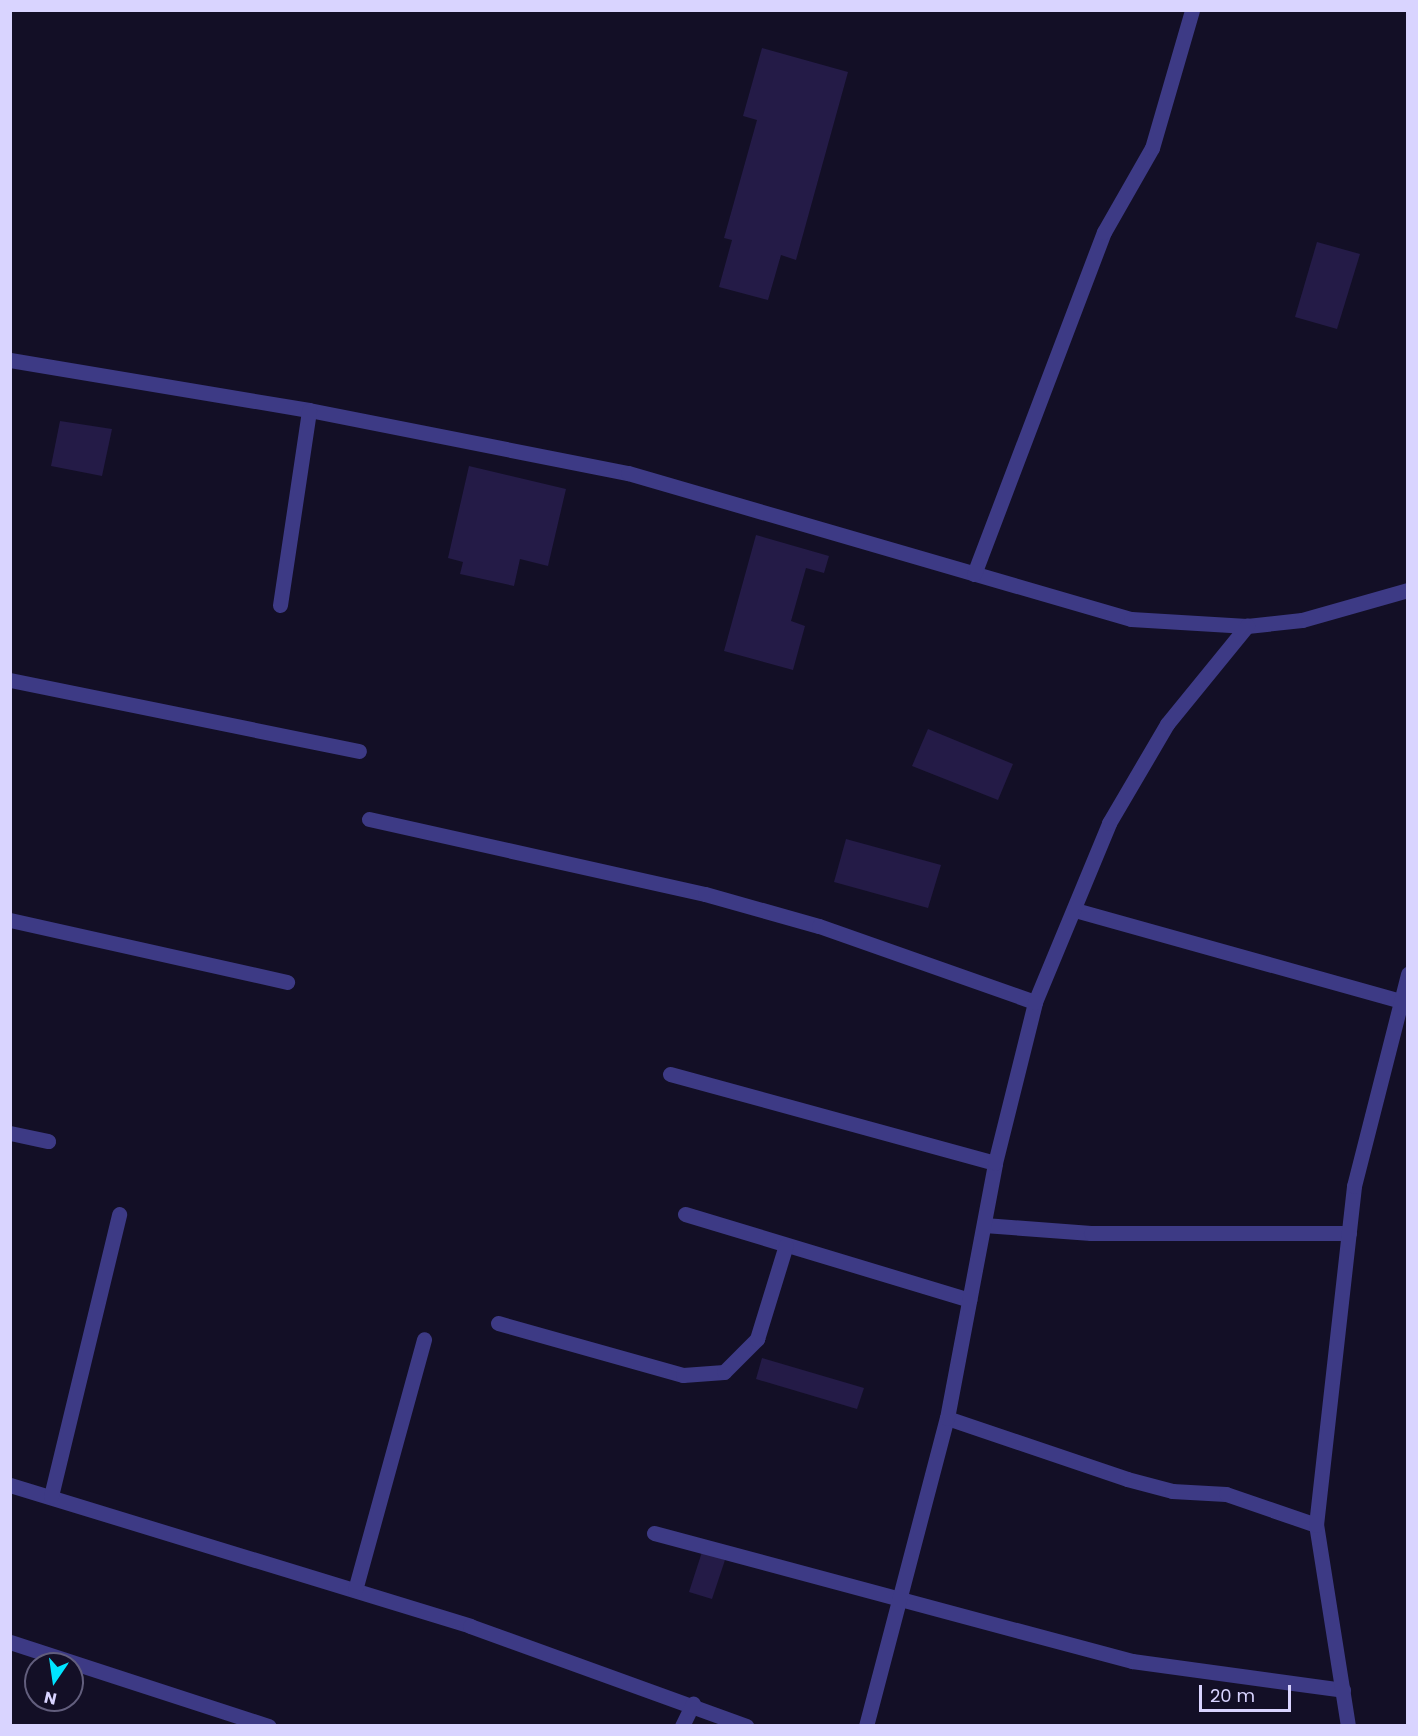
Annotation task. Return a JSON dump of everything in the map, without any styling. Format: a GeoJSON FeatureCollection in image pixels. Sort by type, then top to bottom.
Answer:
{"type":"FeatureCollection","features":[{"type":"Feature","properties":{"kind":"street"},"geometry":{"type":"LineString","coordinates":[[974,574],[1104,232],[1152,148],[1192,10]]}},
{"type":"Feature","properties":{"kind":"street"},"geometry":{"type":"LineString","coordinates":[[10,360],[309,410],[628,473],[1131,619],[1247,626],[1302,620],[1407,590]]}},
{"type":"Feature","properties":{"kind":"street"},"geometry":{"type":"LineString","coordinates":[[280,605],[309,410]]}},
{"type":"Feature","properties":{"kind":"street"},"geometry":{"type":"LineString","coordinates":[[866,1725],[897,1595],[947,1418],[995,1163],[1035,1002],[1075,910],[1109,823],[1167,724],[1247,626]]}},
{"type":"Feature","properties":{"kind":"street"},"geometry":{"type":"LineString","coordinates":[[10,680],[359,751]]}},
{"type":"Feature","properties":{"kind":"street"},"geometry":{"type":"LineString","coordinates":[[369,819],[705,894],[819,926],[1035,1002]]}},
{"type":"Feature","properties":{"kind":"street"},"geometry":{"type":"LineString","coordinates":[[1075,910],[1400,1001]]}},
{"type":"Feature","properties":{"kind":"street"},"geometry":{"type":"LineString","coordinates":[[10,920],[286,982]]}},
{"type":"Feature","properties":{"kind":"street"},"geometry":{"type":"LineString","coordinates":[[1348,1725],[1316,1525],[1349,1233],[1376,1082],[1407,974]]}},
{"type":"Feature","properties":{"kind":"street"},"geometry":{"type":"LineString","coordinates":[[670,1074],[995,1163]]}},
{"type":"Feature","properties":{"kind":"street"},"geometry":{"type":"LineString","coordinates":[[10,1133],[48,1141]]}},
{"type":"Feature","properties":{"kind":"street"},"geometry":{"type":"LineString","coordinates":[[51,1496],[119,1214]]}},
{"type":"Feature","properties":{"kind":"street"},"geometry":{"type":"LineString","coordinates":[[685,1214],[969,1300]]}},
{"type":"Feature","properties":{"kind":"street"},"geometry":{"type":"LineString","coordinates":[[984,1225],[1091,1233],[1349,1233]]}},
{"type":"Feature","properties":{"kind":"street"},"geometry":{"type":"LineString","coordinates":[[498,1323],[683,1375],[724,1372],[757,1339],[786,1245]]}},
{"type":"Feature","properties":{"kind":"street"},"geometry":{"type":"LineString","coordinates":[[355,1590],[424,1339]]}},
{"type":"Feature","properties":{"kind":"street"},"geometry":{"type":"LineString","coordinates":[[947,1418],[1127,1479],[1172,1491],[1226,1494],[1316,1525]]}},
{"type":"Feature","properties":{"kind":"street"},"geometry":{"type":"LineString","coordinates":[[10,1485],[355,1590],[693,1703],[747,1725]]}},
{"type":"Feature","properties":{"kind":"street"},"geometry":{"type":"LineString","coordinates":[[654,1533],[897,1595],[1026,1636],[1132,1661],[1343,1690]]}},
{"type":"Feature","properties":{"kind":"street"},"geometry":{"type":"LineString","coordinates":[[10,1642],[269,1725]]}},
{"type":"Feature","properties":{"kind":"street"},"geometry":{"type":"LineString","coordinates":[[682,1725],[693,1703]]}},
{"type":"Feature","properties":{"kind":"building"},"geometry":{"type":"Polygon","coordinates":[[[762,48],[848,72],[796,260],[781,255],[768,300],[719,287],[732,240],[724,238],[757,120],[743,116],[762,48]]]}},
{"type":"Feature","properties":{"kind":"building"},"geometry":{"type":"Polygon","coordinates":[[[1317,242],[1360,254],[1337,329],[1295,317],[1317,242]]]}},
{"type":"Feature","properties":{"kind":"building"},"geometry":{"type":"Polygon","coordinates":[[[60,421],[112,429],[102,476],[51,466],[60,421]]]}},
{"type":"Feature","properties":{"kind":"building"},"geometry":{"type":"Polygon","coordinates":[[[469,466],[566,489],[548,566],[520,559],[514,586],[460,574],[463,562],[448,558],[469,466]]]}},
{"type":"Feature","properties":{"kind":"building"},"geometry":{"type":"Polygon","coordinates":[[[756,535],[829,556],[824,573],[806,568],[791,621],[805,626],[793,670],[724,651],[756,535]]]}},
{"type":"Feature","properties":{"kind":"building"},"geometry":{"type":"Polygon","coordinates":[[[928,729],[1013,764],[998,800],[912,766],[928,729]]]}},
{"type":"Feature","properties":{"kind":"building"},"geometry":{"type":"Polygon","coordinates":[[[846,839],[941,865],[928,908],[834,882],[846,839]]]}},
{"type":"Feature","properties":{"kind":"building"},"geometry":{"type":"Polygon","coordinates":[[[762,1358],[864,1388],[857,1409],[756,1379],[762,1358]]]}},
{"type":"Feature","properties":{"kind":"building"},"geometry":{"type":"Polygon","coordinates":[[[702,1552],[725,1560],[712,1599],[689,1592],[702,1552]]]}}]}
